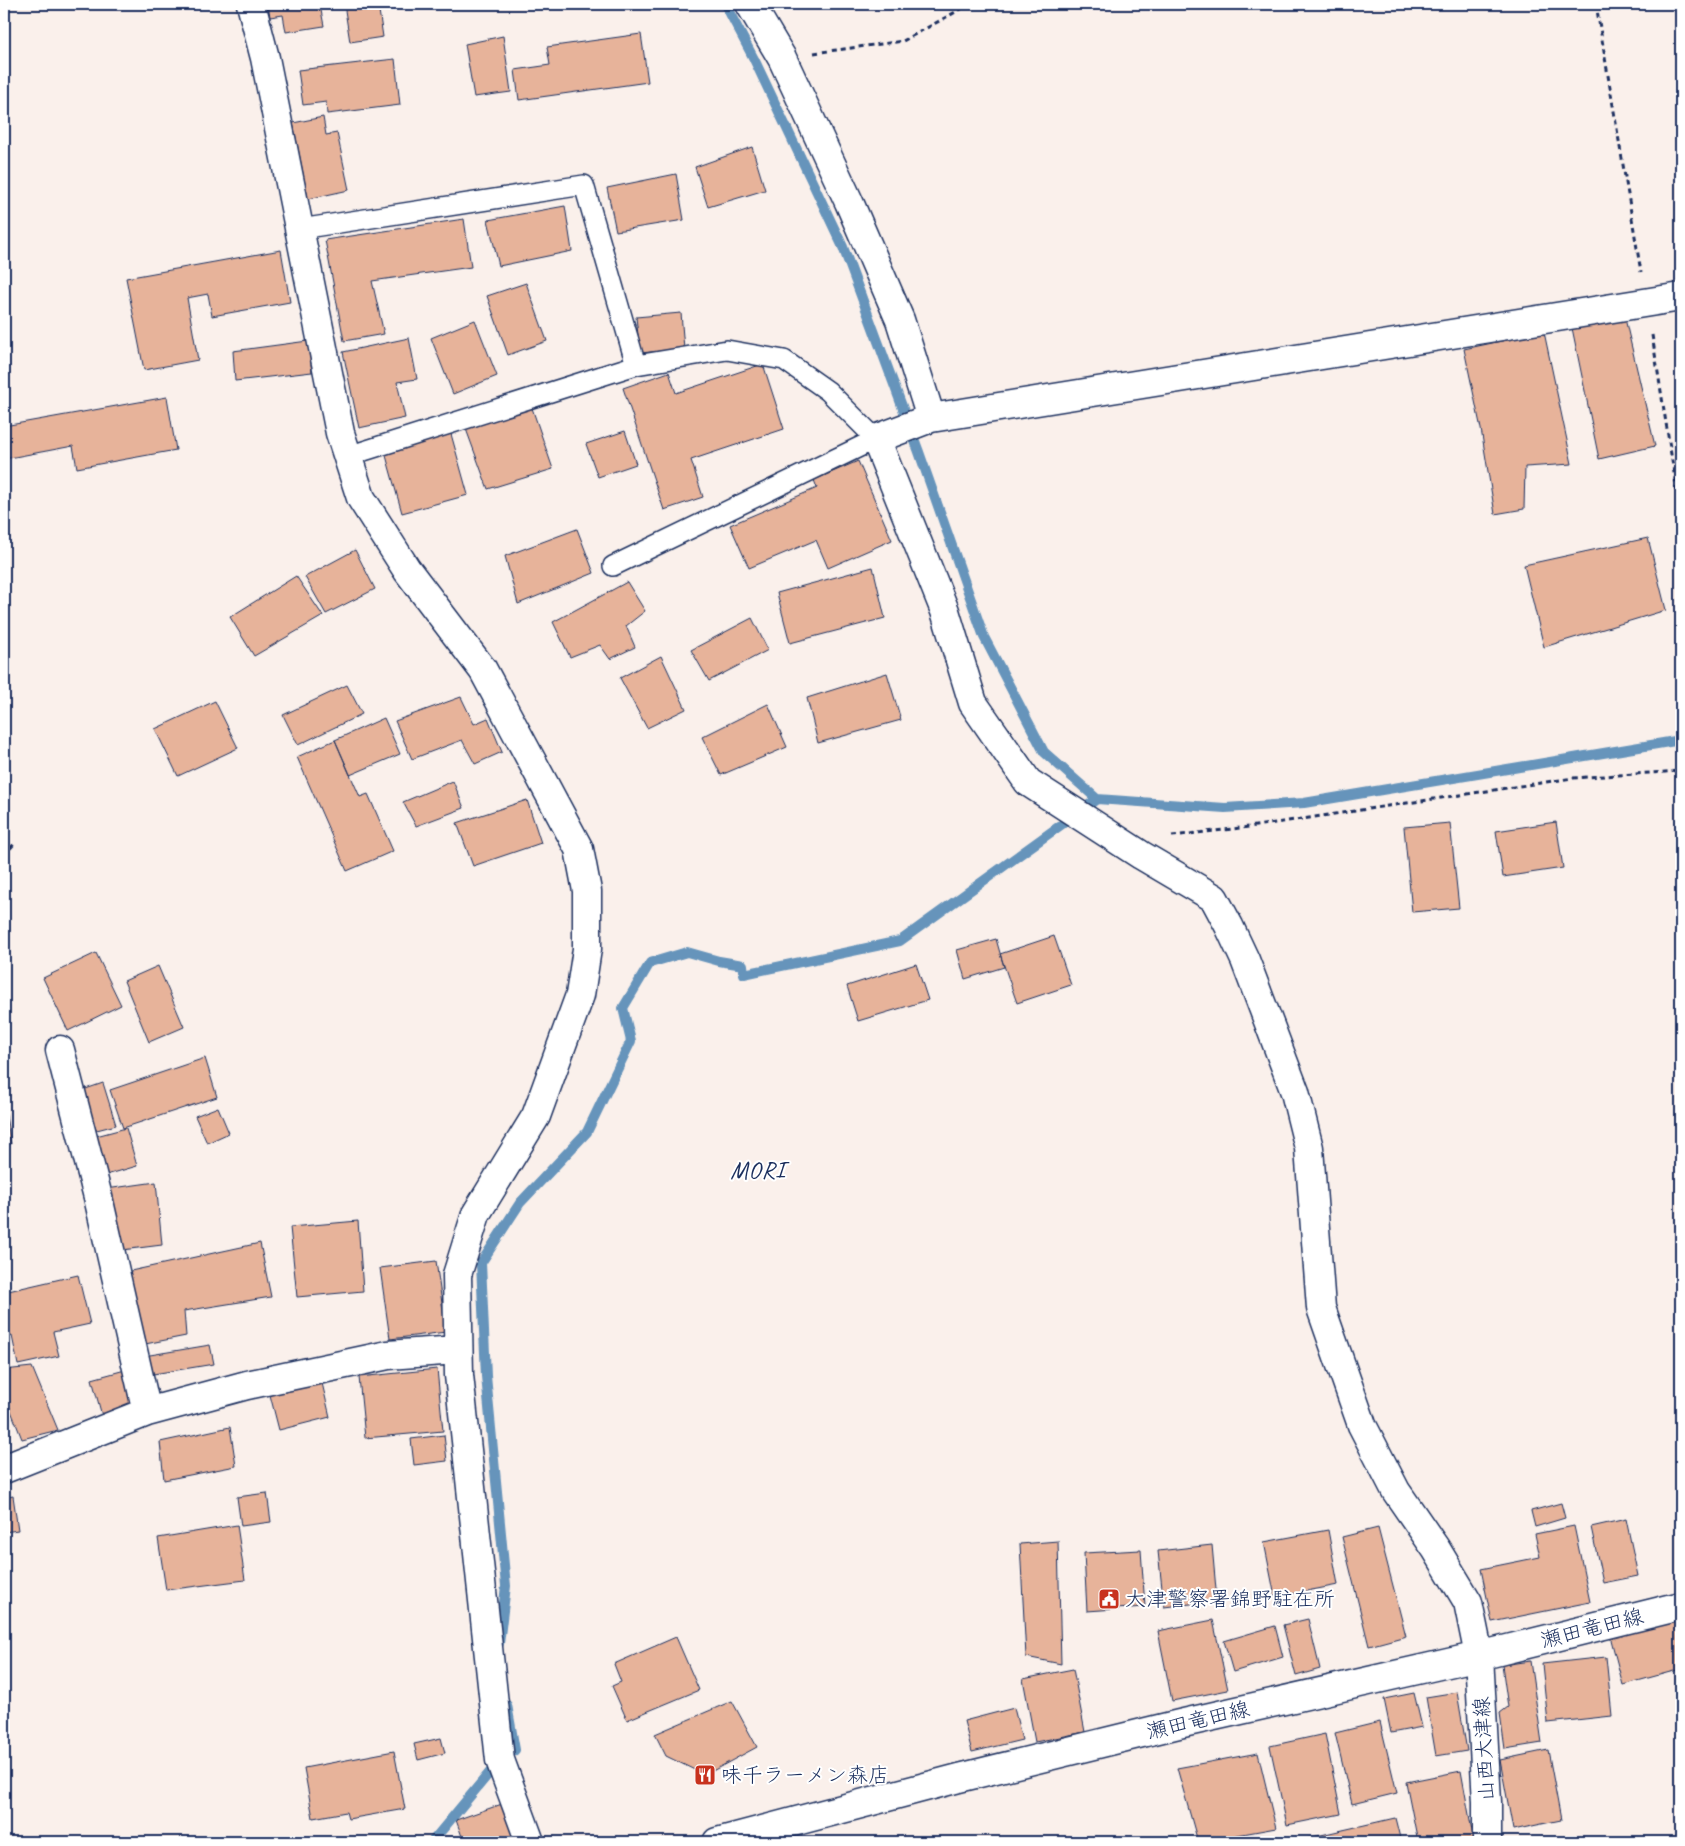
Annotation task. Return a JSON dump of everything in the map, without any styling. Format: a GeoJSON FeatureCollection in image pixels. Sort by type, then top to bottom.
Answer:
{"type":"FeatureCollection","features":[{"type":"Feature","properties":{"kind":"street"},"geometry":{"type":"LineString","coordinates":[[251,4],[265,58],[340,433],[362,498],[407,570],[483,670],[580,849],[587,891],[588,949],[580,995],[536,1116],[476,1214],[457,1275],[457,1350],[500,1760],[530,1842]]}},
{"type":"Feature","properties":{"kind":"street"},"geometry":{"type":"LineString","coordinates":[[750,4],[782,58],[849,202],[900,320],[932,418]]}},
{"type":"Feature","properties":{"kind":"street"},"geometry":{"type":"LineString","coordinates":[[876,439],[932,418],[1681,297]]}},
{"type":"Feature","properties":{"kind":"street","name":"山西大津線"},"geometry":{"type":"LineString","coordinates":[[876,439],[945,611],[973,703],[1028,782],[1214,898],[1245,960],[1295,1092],[1309,1148],[1320,1308],[1362,1425],[1396,1491],[1436,1549],[1468,1602],[1479,1656],[1487,1842]]}},
{"type":"Feature","properties":{"kind":"street"},"geometry":{"type":"LineString","coordinates":[[60,1050],[98,1197],[147,1412]]}},
{"type":"Feature","properties":{"kind":"street"},"geometry":{"type":"LineString","coordinates":[[4,1469],[147,1412],[247,1385],[388,1355],[457,1350]]}},
{"type":"Feature","properties":{"kind":"street","name":"瀬田竜田線"},"geometry":{"type":"LineString","coordinates":[[717,1842],[988,1770],[1179,1724],[1479,1656],[1681,1606]]}},
{"type":"Feature","properties":{"kind":"lane"},"geometry":{"type":"LineString","coordinates":[[300,228],[584,185],[636,366]]}},
{"type":"Feature","properties":{"kind":"lane"},"geometry":{"type":"LineString","coordinates":[[348,456],[636,366],[727,350],[784,360],[828,391],[876,439],[613,566]]}},
{"type":"Feature","properties":{"kind":"path"},"geometry":{"type":"LineString","coordinates":[[782,58],[903,41],[961,9],[960,4]]}},
{"type":"Feature","properties":{"kind":"path"},"geometry":{"type":"LineString","coordinates":[[1596,4],[1681,517]]}},
{"type":"Feature","properties":{"kind":"path"},"geometry":{"type":"LineString","coordinates":[[1171,836],[1258,826],[1573,778],[1681,771]]}},
{"type":"Feature","properties":{"kind":"path"},"geometry":{"type":"LineString","coordinates":[[4,855],[16,842]]}},
{"type":"Feature","properties":{"kind":"building"},"geometry":{"type":"Polygon","coordinates":[[[268,4],[332,4],[320,5],[324,26],[286,32],[283,15],[270,17],[268,4]]]}},
{"type":"Feature","properties":{"kind":"building"},"geometry":{"type":"Polygon","coordinates":[[[344,4],[378,4],[383,37],[350,42],[344,4]]]}},
{"type":"Feature","properties":{"kind":"building"},"geometry":{"type":"Polygon","coordinates":[[[641,34],[648,82],[519,100],[515,70],[550,65],[547,47],[641,34]]]}},
{"type":"Feature","properties":{"kind":"building"},"geometry":{"type":"Polygon","coordinates":[[[503,36],[511,92],[474,97],[465,44],[503,36]]]}},
{"type":"Feature","properties":{"kind":"building"},"geometry":{"type":"Polygon","coordinates":[[[395,59],[400,105],[327,114],[326,102],[303,105],[298,70],[395,59]]]}},
{"type":"Feature","properties":{"kind":"building"},"geometry":{"type":"Polygon","coordinates":[[[323,117],[326,135],[337,133],[349,190],[308,199],[293,123],[323,117]]]}},
{"type":"Feature","properties":{"kind":"building"},"geometry":{"type":"Polygon","coordinates":[[[752,147],[765,190],[708,207],[695,167],[752,147]]]}},
{"type":"Feature","properties":{"kind":"building"},"geometry":{"type":"Polygon","coordinates":[[[676,174],[684,220],[616,231],[607,188],[676,174]]]}},
{"type":"Feature","properties":{"kind":"building"},"geometry":{"type":"Polygon","coordinates":[[[565,206],[572,251],[499,266],[488,220],[565,206]]]}},
{"type":"Feature","properties":{"kind":"building"},"geometry":{"type":"Polygon","coordinates":[[[464,219],[471,267],[372,281],[384,334],[344,341],[325,240],[464,219]]]}},
{"type":"Feature","properties":{"kind":"building"},"geometry":{"type":"Polygon","coordinates":[[[281,250],[290,302],[212,316],[208,294],[187,298],[198,360],[144,370],[126,278],[281,250]]]}},
{"type":"Feature","properties":{"kind":"building"},"geometry":{"type":"Polygon","coordinates":[[[526,283],[547,341],[508,355],[487,296],[526,283]]]}},
{"type":"Feature","properties":{"kind":"building"},"geometry":{"type":"Polygon","coordinates":[[[1623,310],[1655,446],[1599,459],[1571,323],[1623,310]]]}},
{"type":"Feature","properties":{"kind":"building"},"geometry":{"type":"Polygon","coordinates":[[[681,313],[684,349],[640,353],[636,317],[681,313]]]}},
{"type":"Feature","properties":{"kind":"building"},"geometry":{"type":"Polygon","coordinates":[[[475,320],[497,376],[453,394],[431,338],[475,320]]]}},
{"type":"Feature","properties":{"kind":"building"},"geometry":{"type":"Polygon","coordinates":[[[1544,332],[1572,464],[1525,467],[1524,509],[1495,514],[1481,429],[1464,349],[1544,332]]]}},
{"type":"Feature","properties":{"kind":"building"},"geometry":{"type":"Polygon","coordinates":[[[409,338],[417,379],[397,382],[405,418],[359,428],[343,352],[409,338]]]}},
{"type":"Feature","properties":{"kind":"building"},"geometry":{"type":"Polygon","coordinates":[[[308,341],[312,372],[235,381],[233,351],[308,341]]]}},
{"type":"Feature","properties":{"kind":"building"},"geometry":{"type":"Polygon","coordinates":[[[763,364],[784,429],[691,460],[703,497],[664,510],[623,388],[669,372],[676,393],[763,364]]]}},
{"type":"Feature","properties":{"kind":"building"},"geometry":{"type":"Polygon","coordinates":[[[167,397],[176,450],[77,468],[73,446],[4,459],[4,426],[167,397]]]}},
{"type":"Feature","properties":{"kind":"building"},"geometry":{"type":"Polygon","coordinates":[[[532,408],[553,469],[488,489],[466,429],[532,408]]]}},
{"type":"Feature","properties":{"kind":"building"},"geometry":{"type":"Polygon","coordinates":[[[625,431],[636,464],[598,477],[586,444],[625,431]]]}},
{"type":"Feature","properties":{"kind":"building"},"geometry":{"type":"Polygon","coordinates":[[[451,434],[468,495],[402,513],[385,452],[451,434]]]}},
{"type":"Feature","properties":{"kind":"building"},"geometry":{"type":"Polygon","coordinates":[[[858,461],[892,540],[828,568],[816,540],[749,568],[730,525],[817,488],[814,480],[858,461]]]}},
{"type":"Feature","properties":{"kind":"building"},"geometry":{"type":"Polygon","coordinates":[[[577,529],[594,573],[518,604],[505,556],[577,529]]]}},
{"type":"Feature","properties":{"kind":"building"},"geometry":{"type":"Polygon","coordinates":[[[1648,538],[1666,610],[1544,647],[1524,565],[1648,538]]]}},
{"type":"Feature","properties":{"kind":"building"},"geometry":{"type":"Polygon","coordinates":[[[355,550],[375,589],[326,614],[305,577],[355,550]]]}},
{"type":"Feature","properties":{"kind":"building"},"geometry":{"type":"Polygon","coordinates":[[[873,567],[885,618],[790,643],[777,593],[873,567]]]}},
{"type":"Feature","properties":{"kind":"building"},"geometry":{"type":"Polygon","coordinates":[[[296,576],[323,616],[254,656],[230,617],[296,576]]]}},
{"type":"Feature","properties":{"kind":"building"},"geometry":{"type":"Polygon","coordinates":[[[627,582],[645,611],[626,626],[635,647],[610,659],[600,645],[570,657],[553,622],[627,582]]]}},
{"type":"Feature","properties":{"kind":"building"},"geometry":{"type":"Polygon","coordinates":[[[752,618],[768,650],[709,681],[691,650],[752,618]]]}},
{"type":"Feature","properties":{"kind":"building"},"geometry":{"type":"Polygon","coordinates":[[[661,656],[686,709],[647,728],[620,678],[661,656]]]}},
{"type":"Feature","properties":{"kind":"building"},"geometry":{"type":"Polygon","coordinates":[[[887,673],[901,720],[818,743],[807,698],[887,673]]]}},
{"type":"Feature","properties":{"kind":"building"},"geometry":{"type":"Polygon","coordinates":[[[347,685],[362,714],[298,745],[283,715],[347,685]]]}},
{"type":"Feature","properties":{"kind":"building"},"geometry":{"type":"Polygon","coordinates":[[[461,697],[474,724],[488,718],[502,752],[475,764],[462,740],[412,759],[395,721],[461,697]]]}},
{"type":"Feature","properties":{"kind":"building"},"geometry":{"type":"Polygon","coordinates":[[[215,701],[238,748],[178,776],[155,729],[215,701]]]}},
{"type":"Feature","properties":{"kind":"building"},"geometry":{"type":"Polygon","coordinates":[[[768,704],[787,747],[721,775],[702,737],[768,704]]]}},
{"type":"Feature","properties":{"kind":"building"},"geometry":{"type":"Polygon","coordinates":[[[384,718],[400,754],[350,775],[335,740],[384,718]]]}},
{"type":"Feature","properties":{"kind":"building"},"geometry":{"type":"Polygon","coordinates":[[[335,740],[360,797],[368,794],[393,851],[347,871],[297,757],[335,740]]]}},
{"type":"Feature","properties":{"kind":"building"},"geometry":{"type":"Polygon","coordinates":[[[453,781],[464,808],[416,826],[403,802],[453,781]]]}},
{"type":"Feature","properties":{"kind":"building"},"geometry":{"type":"Polygon","coordinates":[[[527,800],[541,843],[473,866],[457,823],[527,800]]]}},
{"type":"Feature","properties":{"kind":"building"},"geometry":{"type":"Polygon","coordinates":[[[1556,822],[1563,868],[1503,877],[1496,831],[1556,822]]]}},
{"type":"Feature","properties":{"kind":"building"},"geometry":{"type":"Polygon","coordinates":[[[1450,823],[1459,908],[1412,912],[1404,827],[1450,823]]]}},
{"type":"Feature","properties":{"kind":"building"},"geometry":{"type":"Polygon","coordinates":[[[1054,936],[1071,985],[1017,1003],[1000,954],[1054,936]]]}},
{"type":"Feature","properties":{"kind":"building"},"geometry":{"type":"Polygon","coordinates":[[[996,939],[1004,967],[965,979],[957,950],[996,939]]]}},
{"type":"Feature","properties":{"kind":"building"},"geometry":{"type":"Polygon","coordinates":[[[96,953],[121,1005],[68,1031],[43,978],[96,953]]]}},
{"type":"Feature","properties":{"kind":"building"},"geometry":{"type":"Polygon","coordinates":[[[916,964],[928,1000],[858,1021],[847,986],[916,964]]]}},
{"type":"Feature","properties":{"kind":"building"},"geometry":{"type":"Polygon","coordinates":[[[158,966],[184,1027],[149,1042],[124,981],[158,966]]]}},
{"type":"Feature","properties":{"kind":"building"},"geometry":{"type":"Polygon","coordinates":[[[205,1058],[217,1097],[123,1128],[110,1090],[205,1058]]]}},
{"type":"Feature","properties":{"kind":"building"},"geometry":{"type":"Polygon","coordinates":[[[103,1083],[116,1125],[89,1132],[77,1092],[103,1083]]]}},
{"type":"Feature","properties":{"kind":"building"},"geometry":{"type":"Polygon","coordinates":[[[4,1105],[11,1144],[4,1145],[4,1105]]]}},
{"type":"Feature","properties":{"kind":"building"},"geometry":{"type":"Polygon","coordinates":[[[218,1107],[229,1133],[207,1143],[195,1116],[218,1107]]]}},
{"type":"Feature","properties":{"kind":"building"},"geometry":{"type":"Polygon","coordinates":[[[126,1128],[137,1166],[96,1178],[85,1139],[126,1128]]]}},
{"type":"Feature","properties":{"kind":"building"},"geometry":{"type":"Polygon","coordinates":[[[156,1182],[162,1245],[114,1251],[106,1189],[156,1182]]]}},
{"type":"Feature","properties":{"kind":"building"},"geometry":{"type":"Polygon","coordinates":[[[358,1221],[363,1291],[297,1297],[290,1227],[358,1221]]]}},
{"type":"Feature","properties":{"kind":"building"},"geometry":{"type":"Polygon","coordinates":[[[260,1243],[271,1297],[184,1311],[186,1336],[140,1345],[126,1272],[260,1243]]]}},
{"type":"Feature","properties":{"kind":"building"},"geometry":{"type":"Polygon","coordinates":[[[436,1261],[446,1332],[390,1339],[380,1268],[436,1261]]]}},
{"type":"Feature","properties":{"kind":"building"},"geometry":{"type":"Polygon","coordinates":[[[78,1275],[90,1324],[53,1332],[59,1356],[18,1365],[12,1336],[4,1338],[4,1292],[78,1275]]]}},
{"type":"Feature","properties":{"kind":"building"},"geometry":{"type":"Polygon","coordinates":[[[210,1345],[214,1364],[147,1375],[144,1356],[210,1345]]]}},
{"type":"Feature","properties":{"kind":"building"},"geometry":{"type":"Polygon","coordinates":[[[32,1367],[58,1430],[22,1439],[4,1393],[4,1370],[32,1367]]]}},
{"type":"Feature","properties":{"kind":"building"},"geometry":{"type":"Polygon","coordinates":[[[437,1369],[443,1431],[365,1438],[359,1377],[437,1369]]]}},
{"type":"Feature","properties":{"kind":"building"},"geometry":{"type":"Polygon","coordinates":[[[125,1370],[136,1406],[102,1416],[92,1379],[125,1370]]]}},
{"type":"Feature","properties":{"kind":"building"},"geometry":{"type":"Polygon","coordinates":[[[322,1383],[330,1417],[279,1430],[270,1395],[322,1383]]]}},
{"type":"Feature","properties":{"kind":"building"},"geometry":{"type":"Polygon","coordinates":[[[230,1427],[236,1466],[164,1480],[160,1442],[230,1427]]]}},
{"type":"Feature","properties":{"kind":"building"},"geometry":{"type":"Polygon","coordinates":[[[444,1435],[447,1461],[414,1465],[411,1439],[444,1435]]]}},
{"type":"Feature","properties":{"kind":"building"},"geometry":{"type":"Polygon","coordinates":[[[267,1493],[271,1522],[241,1526],[237,1497],[267,1493]]]}},
{"type":"Feature","properties":{"kind":"building"},"geometry":{"type":"Polygon","coordinates":[[[13,1496],[18,1530],[4,1532],[4,1498],[13,1496]]]}},
{"type":"Feature","properties":{"kind":"building"},"geometry":{"type":"Polygon","coordinates":[[[1561,1503],[1565,1518],[1535,1527],[1531,1511],[1561,1503]]]}},
{"type":"Feature","properties":{"kind":"building"},"geometry":{"type":"Polygon","coordinates":[[[1626,1519],[1638,1576],[1603,1583],[1591,1527],[1626,1519]]]}},
{"type":"Feature","properties":{"kind":"building"},"geometry":{"type":"Polygon","coordinates":[[[237,1525],[245,1580],[166,1590],[158,1538],[237,1525]]]}},
{"type":"Feature","properties":{"kind":"building"},"geometry":{"type":"Polygon","coordinates":[[[1574,1526],[1590,1602],[1492,1622],[1481,1569],[1540,1557],[1535,1534],[1574,1526]]]}},
{"type":"Feature","properties":{"kind":"building"},"geometry":{"type":"Polygon","coordinates":[[[1378,1528],[1406,1636],[1369,1646],[1342,1537],[1378,1528]]]}},
{"type":"Feature","properties":{"kind":"building"},"geometry":{"type":"Polygon","coordinates":[[[1328,1530],[1338,1585],[1275,1597],[1264,1542],[1328,1530]]]}},
{"type":"Feature","properties":{"kind":"building"},"geometry":{"type":"Polygon","coordinates":[[[1058,1541],[1061,1664],[1026,1657],[1020,1544],[1058,1541]]]}},
{"type":"Feature","properties":{"kind":"building"},"geometry":{"type":"Polygon","coordinates":[[[1212,1545],[1217,1601],[1164,1607],[1158,1551],[1212,1545]]]}},
{"type":"Feature","properties":{"kind":"building"},"geometry":{"type":"Polygon","coordinates":[[[1141,1550],[1145,1607],[1087,1611],[1084,1553],[1141,1550]]]}},
{"type":"Feature","properties":{"kind":"building"},"geometry":{"type":"Polygon","coordinates":[[[1681,1612],[1681,1669],[1623,1685],[1609,1632],[1681,1612]]]}},
{"type":"Feature","properties":{"kind":"building"},"geometry":{"type":"Polygon","coordinates":[[[1308,1619],[1320,1669],[1296,1676],[1283,1625],[1308,1619]]]}},
{"type":"Feature","properties":{"kind":"building"},"geometry":{"type":"Polygon","coordinates":[[[1213,1620],[1228,1690],[1172,1701],[1158,1631],[1213,1620]]]}},
{"type":"Feature","properties":{"kind":"building"},"geometry":{"type":"Polygon","coordinates":[[[1275,1626],[1283,1657],[1233,1672],[1224,1641],[1275,1626]]]}},
{"type":"Feature","properties":{"kind":"building"},"geometry":{"type":"Polygon","coordinates":[[[676,1637],[699,1690],[627,1720],[612,1686],[621,1682],[614,1664],[676,1637]]]}},
{"type":"Feature","properties":{"kind":"building"},"geometry":{"type":"Polygon","coordinates":[[[1606,1657],[1612,1716],[1548,1723],[1542,1664],[1606,1657]]]}},
{"type":"Feature","properties":{"kind":"building"},"geometry":{"type":"Polygon","coordinates":[[[1530,1661],[1542,1743],[1505,1749],[1500,1713],[1508,1707],[1502,1665],[1530,1661]]]}},
{"type":"Feature","properties":{"kind":"building"},"geometry":{"type":"Polygon","coordinates":[[[1073,1669],[1085,1732],[1035,1742],[1023,1679],[1073,1669]]]}},
{"type":"Feature","properties":{"kind":"building"},"geometry":{"type":"Polygon","coordinates":[[[1457,1692],[1467,1751],[1436,1756],[1426,1697],[1457,1692]]]}},
{"type":"Feature","properties":{"kind":"building"},"geometry":{"type":"Polygon","coordinates":[[[1414,1693],[1422,1727],[1391,1733],[1384,1699],[1414,1693]]]}},
{"type":"Feature","properties":{"kind":"building"},"geometry":{"type":"Polygon","coordinates":[[[732,1701],[757,1747],[705,1775],[666,1756],[655,1734],[732,1701]]]}},
{"type":"Feature","properties":{"kind":"building"},"geometry":{"type":"Polygon","coordinates":[[[1014,1708],[1022,1740],[972,1752],[964,1721],[1014,1708]]]}},
{"type":"Feature","properties":{"kind":"building"},"geometry":{"type":"Polygon","coordinates":[[[1380,1722],[1397,1793],[1352,1804],[1335,1733],[1380,1722]]]}},
{"type":"Feature","properties":{"kind":"building"},"geometry":{"type":"Polygon","coordinates":[[[1325,1734],[1341,1814],[1287,1825],[1270,1746],[1325,1734]]]}},
{"type":"Feature","properties":{"kind":"building"},"geometry":{"type":"Polygon","coordinates":[[[441,1738],[445,1753],[418,1760],[414,1744],[441,1738]]]}},
{"type":"Feature","properties":{"kind":"building"},"geometry":{"type":"Polygon","coordinates":[[[1548,1750],[1561,1820],[1513,1830],[1500,1760],[1548,1750]]]}},
{"type":"Feature","properties":{"kind":"building"},"geometry":{"type":"Polygon","coordinates":[[[394,1751],[405,1809],[348,1819],[346,1812],[313,1818],[304,1768],[394,1751]]]}},
{"type":"Feature","properties":{"kind":"building"},"geometry":{"type":"Polygon","coordinates":[[[1258,1753],[1276,1828],[1198,1842],[1177,1768],[1258,1753]]]}},
{"type":"Feature","properties":{"kind":"building"},"geometry":{"type":"Polygon","coordinates":[[[1461,1771],[1474,1842],[1418,1842],[1406,1782],[1461,1771]]]}},
{"type":"Feature","properties":{"kind":"building"},"geometry":{"type":"Polygon","coordinates":[[[502,1804],[516,1842],[464,1842],[456,1820],[502,1804]]]}},
{"type":"Feature","properties":{"kind":"building"},"geometry":{"type":"Polygon","coordinates":[[[1395,1818],[1401,1842],[1309,1842],[1308,1838],[1395,1818]]]}},
{"type":"Feature","properties":{"kind":"waterway"},"geometry":{"type":"LineString","coordinates":[[725,4],[754,59],[843,247],[919,452],[984,637],[1044,752],[1097,799]]}},
{"type":"Feature","properties":{"kind":"waterway"},"geometry":{"type":"LineString","coordinates":[[499,1644],[506,1586],[486,1376],[481,1263],[520,1203],[587,1132],[631,1041],[623,1008],[650,963],[687,952],[719,961],[743,965],[744,974],[900,941],[1097,799],[1225,808],[1304,803],[1681,740]]}},
{"type":"Feature","properties":{"kind":"waterway"},"geometry":{"type":"LineString","coordinates":[[432,1842],[500,1760],[515,1750],[507,1705]]}},
{"type":"Feature","properties":{"kind":"place","name":"大津警察署錦野駐在所"},"geometry":{"type":"Point","coordinates":[1109,1599]}},
{"type":"Feature","properties":{"kind":"place","name":"味千ラーメン森店"},"geometry":{"type":"Point","coordinates":[705,1775]}},
{"type":"Feature","properties":{"kind":"district","name":"MORI"},"geometry":{"type":"Point","coordinates":[758,1170]}}]}
